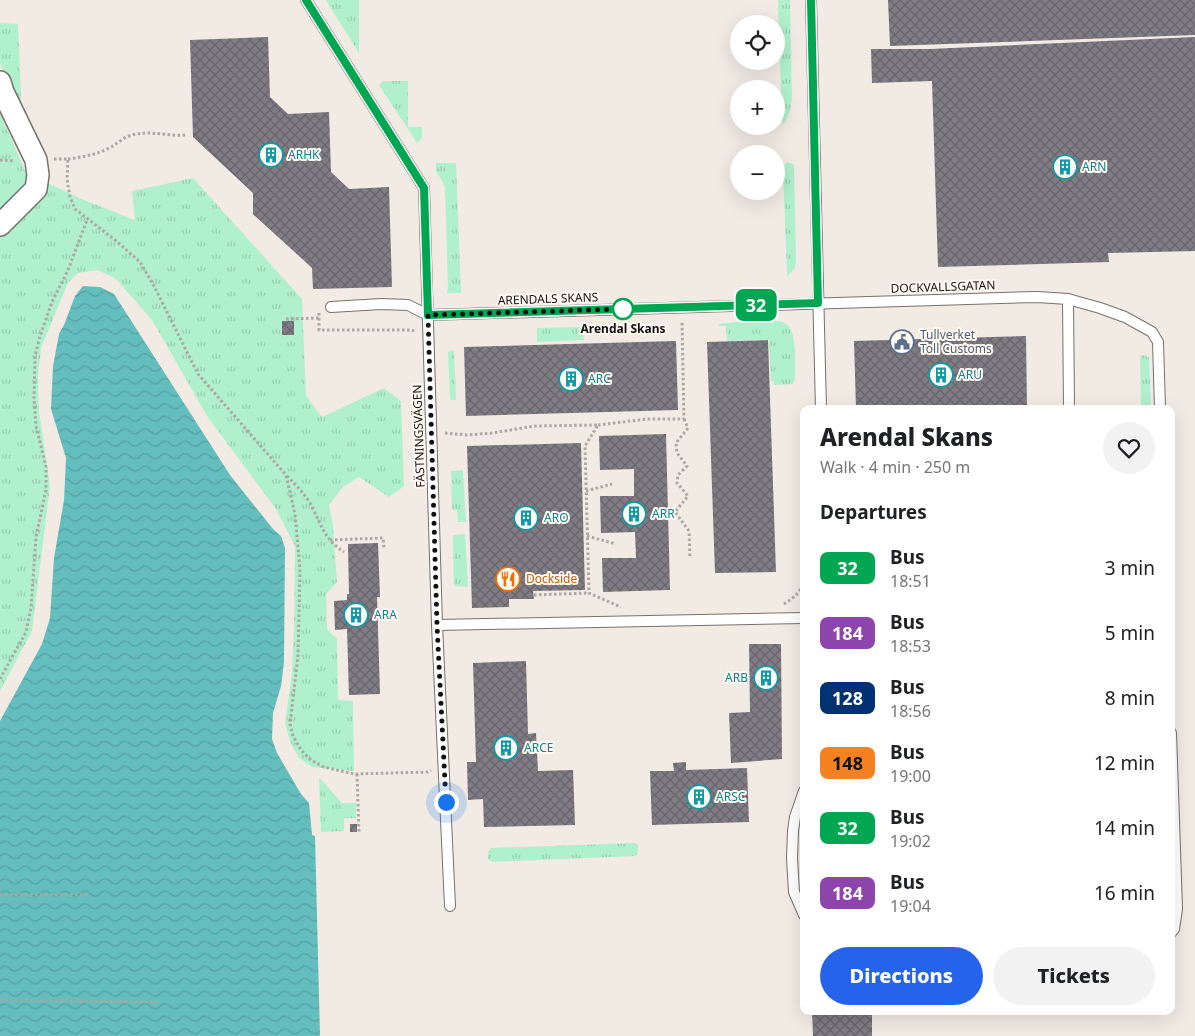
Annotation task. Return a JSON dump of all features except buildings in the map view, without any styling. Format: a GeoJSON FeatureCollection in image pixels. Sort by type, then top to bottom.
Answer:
{"type":"FeatureCollection","features":[{"type":"Feature","properties":{"kind":"street"},"geometry":{"type":"LineString","coordinates":[[0,82],[36,160],[38,175],[36,189],[0,224]]}},
{"type":"Feature","properties":{"kind":"lane","name":"FÄSTNINGSVÄGEN"},"geometry":{"type":"LineString","coordinates":[[306,0],[424,188],[437,625],[450,906]]}},
{"type":"Feature","properties":{"kind":"lane"},"geometry":{"type":"LineString","coordinates":[[810,0],[821,405]]}},
{"type":"Feature","properties":{"kind":"lane","name":"DOCKVALLSGATAN"},"geometry":{"type":"LineString","coordinates":[[818,303],[1036,297],[1068,299],[1125,317],[1152,332],[1158,342],[1160,405]]}},
{"type":"Feature","properties":{"kind":"lane"},"geometry":{"type":"LineString","coordinates":[[1068,299],[1069,405]]}},
{"type":"Feature","properties":{"kind":"lane","name":"ARENDALS SKANS"},"geometry":{"type":"LineString","coordinates":[[428,315],[818,303]]}},
{"type":"Feature","properties":{"kind":"lane"},"geometry":{"type":"LineString","coordinates":[[331,307],[381,304],[408,305],[428,315]]}},
{"type":"Feature","properties":{"kind":"lane"},"geometry":{"type":"LineString","coordinates":[[437,625],[800,618]]}},
{"type":"Feature","properties":{"kind":"lane"},"geometry":{"type":"LineString","coordinates":[[800,803],[795,817],[792,858],[794,892],[800,906]]}},
{"type":"Feature","properties":{"kind":"lane"},"geometry":{"type":"LineString","coordinates":[[1175,850],[1177,909],[1175,922]]}},
{"type":"Feature","properties":{"kind":"path"},"geometry":{"type":"LineString","coordinates":[[36,160],[85,157],[109,148],[128,136],[164,133],[174,137],[186,136]]}},
{"type":"Feature","properties":{"kind":"path"},"geometry":{"type":"LineString","coordinates":[[68,159],[67,179],[70,197],[75,208],[140,262],[198,374],[312,506],[323,532],[329,540],[344,552]]}},
{"type":"Feature","properties":{"kind":"path"},"geometry":{"type":"LineString","coordinates":[[0,679],[26,632],[31,608],[36,537],[46,490],[46,467],[36,426],[34,356],[52,302],[68,270],[88,220]]}},
{"type":"Feature","properties":{"kind":"path"},"geometry":{"type":"LineString","coordinates":[[319,310],[319,330],[410,330],[428,335]]}},
{"type":"Feature","properties":{"kind":"path"},"geometry":{"type":"LineString","coordinates":[[286,319],[319,318]]}},
{"type":"Feature","properties":{"kind":"path"},"geometry":{"type":"LineString","coordinates":[[678,320],[682,320],[684,419],[688,428],[676,442],[677,453],[687,466],[678,475],[677,483],[688,496],[675,512],[689,531],[690,557]]}},
{"type":"Feature","properties":{"kind":"path"},"geometry":{"type":"LineString","coordinates":[[440,433],[467,435],[494,433],[534,426],[598,424],[647,419],[684,419]]}},
{"type":"Feature","properties":{"kind":"path"},"geometry":{"type":"LineString","coordinates":[[589,594],[585,446],[598,424]]}},
{"type":"Feature","properties":{"kind":"path"},"geometry":{"type":"LineString","coordinates":[[286,476],[295,514],[300,569],[298,656],[290,724],[293,736],[301,750],[311,760],[324,767],[357,774],[428,772],[432,769],[444,768]]}},
{"type":"Feature","properties":{"kind":"path"},"geometry":{"type":"LineString","coordinates":[[586,491],[612,484]]}},
{"type":"Feature","properties":{"kind":"path"},"geometry":{"type":"LineString","coordinates":[[587,536],[616,544]]}},
{"type":"Feature","properties":{"kind":"path"},"geometry":{"type":"LineString","coordinates":[[329,540],[383,538],[384,548]]}},
{"type":"Feature","properties":{"kind":"path"},"geometry":{"type":"LineString","coordinates":[[776,605],[788,602],[800,589]]}},
{"type":"Feature","properties":{"kind":"path"},"geometry":{"type":"LineString","coordinates":[[534,595],[589,594],[623,608]]}},
{"type":"Feature","properties":{"kind":"path"},"geometry":{"type":"LineString","coordinates":[[357,774],[359,833]]}},
{"type":"Feature","properties":{"kind":"path"},"geometry":{"type":"LineString","coordinates":[[0,895],[90,894]]}},
{"type":"Feature","properties":{"kind":"path"},"geometry":{"type":"LineString","coordinates":[[0,1000],[160,1002]]}},
{"type":"Feature","properties":{"kind":"green space"},"geometry":{"type":"Polygon","coordinates":[[[326,0],[359,0],[359,53],[330,7],[326,0]]]}},
{"type":"Feature","properties":{"kind":"green space"},"geometry":{"type":"Polygon","coordinates":[[[778,0],[790,0],[792,97],[790,111],[785,122],[785,80],[781,80],[780,70],[785,70],[785,15],[778,15],[778,0]]]}},
{"type":"Feature","properties":{"kind":"green space"},"geometry":{"type":"Polygon","coordinates":[[[0,23],[18,24],[22,119],[0,63],[0,23]]]}},
{"type":"Feature","properties":{"kind":"green space"},"geometry":{"type":"Polygon","coordinates":[[[383,81],[408,81],[408,127],[422,127],[422,138],[417,143],[379,85],[383,81]]]}},
{"type":"Feature","properties":{"kind":"green space"},"geometry":{"type":"Polygon","coordinates":[[[0,113],[26,173],[84,200],[135,220],[132,191],[193,178],[302,299],[306,396],[322,417],[384,388],[401,401],[404,486],[389,497],[359,477],[343,487],[329,505],[333,526],[337,582],[326,594],[327,629],[337,639],[338,700],[353,701],[354,771],[312,767],[299,758],[290,741],[285,723],[292,674],[295,546],[276,509],[207,416],[152,320],[116,279],[98,270],[78,273],[68,283],[41,348],[38,376],[39,411],[50,486],[32,631],[0,691],[0,113]]]}},
{"type":"Feature","properties":{"kind":"green space"},"geometry":{"type":"Polygon","coordinates":[[[788,162],[794,165],[796,260],[795,268],[787,277],[784,200],[785,164],[788,162]]]}},
{"type":"Feature","properties":{"kind":"green space"},"geometry":{"type":"Polygon","coordinates":[[[436,163],[456,163],[461,293],[447,293],[445,186],[436,171],[436,163]]]}},
{"type":"Feature","properties":{"kind":"green space"},"geometry":{"type":"Polygon","coordinates":[[[776,321],[785,323],[789,327],[792,332],[795,348],[795,379],[793,384],[774,385],[774,381],[771,381],[769,340],[727,341],[726,326],[719,326],[719,324],[776,321]]]}},
{"type":"Feature","properties":{"kind":"green space"},"geometry":{"type":"Polygon","coordinates":[[[583,327],[584,340],[537,342],[537,328],[583,327]]]}},
{"type":"Feature","properties":{"kind":"green space"},"geometry":{"type":"Polygon","coordinates":[[[454,350],[456,400],[451,400],[448,353],[454,350]]]}},
{"type":"Feature","properties":{"kind":"green space"},"geometry":{"type":"Polygon","coordinates":[[[1140,356],[1149,357],[1151,405],[1141,405],[1140,356]]]}},
{"type":"Feature","properties":{"kind":"green space"},"geometry":{"type":"Polygon","coordinates":[[[463,470],[466,522],[458,522],[457,510],[452,510],[451,471],[463,470]]]}},
{"type":"Feature","properties":{"kind":"green space"},"geometry":{"type":"Polygon","coordinates":[[[465,534],[468,587],[454,586],[453,535],[465,534]]]}},
{"type":"Feature","properties":{"kind":"green space"},"geometry":{"type":"Polygon","coordinates":[[[319,777],[342,803],[356,803],[356,818],[344,818],[344,831],[321,832],[319,777]]]}},
{"type":"Feature","properties":{"kind":"green space"},"geometry":{"type":"Polygon","coordinates":[[[635,843],[638,845],[638,853],[635,856],[492,862],[488,859],[488,852],[491,848],[635,843]]]}},
{"type":"Feature","properties":{"kind":"water"},"geometry":{"type":"Polygon","coordinates":[[[83,286],[100,287],[114,294],[230,475],[273,529],[281,536],[285,548],[284,662],[281,686],[273,713],[272,739],[277,753],[301,794],[309,803],[312,835],[315,836],[320,1036],[0,1036],[0,721],[42,644],[50,618],[54,558],[64,500],[66,458],[51,409],[53,366],[59,334],[75,296],[83,286]]]}},
{"type":"Feature","properties":{"kind":"bus line","name":"32"},"geometry":{"type":"LineString","coordinates":[[306,0],[424,188],[428,315],[818,303],[811,0]]}},
{"type":"Feature","properties":{"kind":"place","name":"ARHK"},"geometry":{"type":"Point","coordinates":[271,155]}},
{"type":"Feature","properties":{"kind":"place","name":"ARN"},"geometry":{"type":"Point","coordinates":[1065,167]}},
{"type":"Feature","properties":{"kind":"place","name":"Arendal Skans"},"geometry":{"type":"Point","coordinates":[623,309]}},
{"type":"Feature","properties":{"kind":"place","name":"Tullverket Toll Customs"},"geometry":{"type":"Point","coordinates":[902,342]}},
{"type":"Feature","properties":{"kind":"place","name":"ARU"},"geometry":{"type":"Point","coordinates":[941,375]}},
{"type":"Feature","properties":{"kind":"place","name":"ARC"},"geometry":{"type":"Point","coordinates":[571,379]}},
{"type":"Feature","properties":{"kind":"place","name":"ARR"},"geometry":{"type":"Point","coordinates":[634,514]}},
{"type":"Feature","properties":{"kind":"place","name":"ARO"},"geometry":{"type":"Point","coordinates":[526,518]}},
{"type":"Feature","properties":{"kind":"place","name":"Dockside"},"geometry":{"type":"Point","coordinates":[508,579]}},
{"type":"Feature","properties":{"kind":"place","name":"ARA"},"geometry":{"type":"Point","coordinates":[356,615]}},
{"type":"Feature","properties":{"kind":"place","name":"ARB"},"geometry":{"type":"Point","coordinates":[766,678]}},
{"type":"Feature","properties":{"kind":"place","name":"ARCE"},"geometry":{"type":"Point","coordinates":[506,748]}},
{"type":"Feature","properties":{"kind":"place","name":"ARSC"},"geometry":{"type":"Point","coordinates":[699,797]}},
{"type":"Feature","properties":{"kind":"route"},"geometry":{"type":"LineString","coordinates":[[446,802],[437,625],[428,315],[623,309]]}}]}
